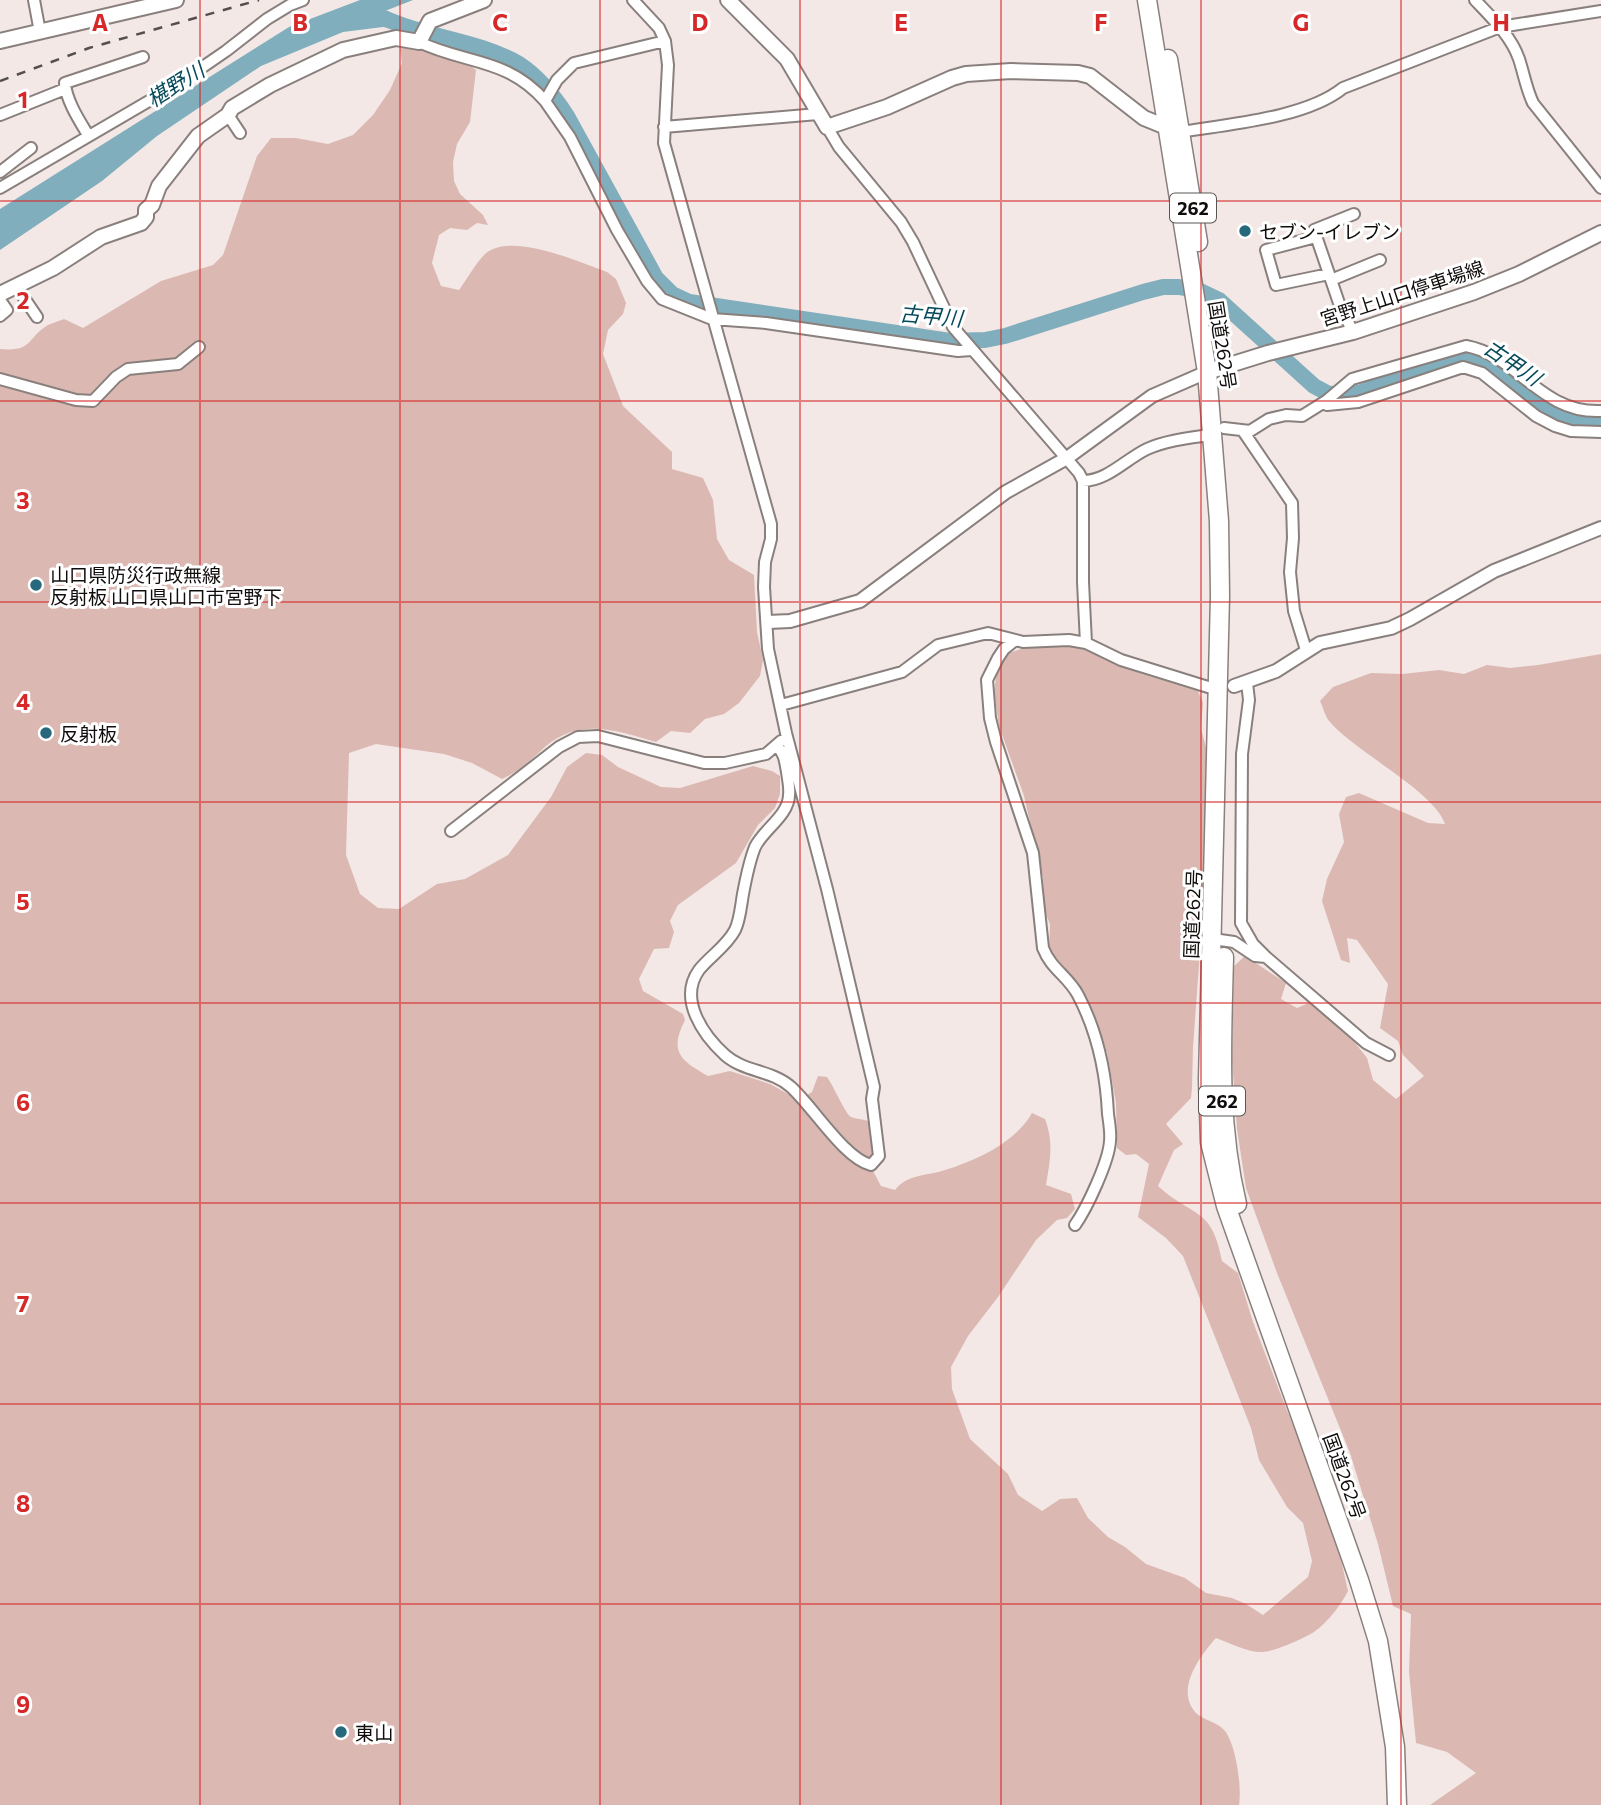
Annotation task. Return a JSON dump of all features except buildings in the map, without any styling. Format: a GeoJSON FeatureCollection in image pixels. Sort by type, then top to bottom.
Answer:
{"type":"FeatureCollection","features":[{"type":"Feature","properties":{"kind":"highway","name":"国道262号"},"geometry":{"type":"LineString","coordinates":[[1154,8],[1213,370],[1218,432],[1231,521],[1218,940],[1208,1080],[1210,1142],[1236,1238],[1347,1545],[1378,1641],[1395,1747],[1397,1805]]}},
{"type":"Feature","properties":{"kind":"highway","name":"国道262号"},"geometry":{"type":"LineString","coordinates":[[1218,940],[1223,1121],[1232,1182],[1247,1238],[1377,1600],[1399,1696],[1408,1773],[1408,1805]]}},
{"type":"Feature","properties":{"kind":"main road"},"geometry":{"type":"LineString","coordinates":[[0,41],[176,0]]}},
{"type":"Feature","properties":{"kind":"main road"},"geometry":{"type":"LineString","coordinates":[[0,294],[53,268],[101,237],[141,223],[159,186],[174,166],[198,136],[228,115],[232,108],[270,85],[343,50],[423,35],[435,18],[484,0]]}},
{"type":"Feature","properties":{"kind":"main road"},"geometry":{"type":"LineString","coordinates":[[728,0],[787,58],[827,127],[887,107],[952,78],[1011,71],[1079,73],[1090,76],[1144,118],[1174,130]]}},
{"type":"Feature","properties":{"kind":"main road","name":"宮野上山口停車場線"},"geometry":{"type":"LineString","coordinates":[[1213,370],[1353,332],[1474,292],[1519,274],[1601,233]]}},
{"type":"Feature","properties":{"kind":"street"},"geometry":{"type":"LineString","coordinates":[[34,0],[40,32]]}},
{"type":"Feature","properties":{"kind":"street"},"geometry":{"type":"LineString","coordinates":[[0,188],[178,84],[235,45],[267,19],[303,0]]}},
{"type":"Feature","properties":{"kind":"street"},"geometry":{"type":"LineString","coordinates":[[633,0],[659,28],[665,41],[668,65],[664,143],[771,524],[764,587],[768,649],[786,733],[827,889],[874,1087],[872,1099],[879,1156],[871,1165],[862,1163],[846,1149],[814,1110],[783,1080],[740,1065],[726,1056],[709,1038],[694,1010],[691,992],[695,978],[700,969],[721,950],[736,928],[755,847],[760,836],[788,803],[785,759],[777,746]]}},
{"type":"Feature","properties":{"kind":"street"},"geometry":{"type":"LineString","coordinates":[[1475,0],[1500,27],[1519,59],[1525,88],[1533,103],[1601,188]]}},
{"type":"Feature","properties":{"kind":"street"},"geometry":{"type":"LineString","coordinates":[[1174,130],[1286,113],[1332,97],[1343,88],[1500,27],[1601,11]]}},
{"type":"Feature","properties":{"kind":"street"},"geometry":{"type":"LineString","coordinates":[[423,35],[508,72],[534,89],[545,100],[570,137],[617,230],[655,293],[677,306],[712,318],[766,323],[958,351],[970,349]]}},
{"type":"Feature","properties":{"kind":"street"},"geometry":{"type":"LineString","coordinates":[[545,100],[574,63],[665,41]]}},
{"type":"Feature","properties":{"kind":"street"},"geometry":{"type":"LineString","coordinates":[[88,135],[65,89],[65,83],[143,57]]}},
{"type":"Feature","properties":{"kind":"street"},"geometry":{"type":"LineString","coordinates":[[0,115],[22,102],[65,89]]}},
{"type":"Feature","properties":{"kind":"street"},"geometry":{"type":"LineString","coordinates":[[664,127],[818,114]]}},
{"type":"Feature","properties":{"kind":"street"},"geometry":{"type":"LineString","coordinates":[[228,115],[240,133]]}},
{"type":"Feature","properties":{"kind":"street"},"geometry":{"type":"LineString","coordinates":[[827,127],[839,147],[901,222],[953,327],[1067,458],[1083,481],[1086,643]]}},
{"type":"Feature","properties":{"kind":"street"},"geometry":{"type":"LineString","coordinates":[[0,172],[27,151],[40,163]]}},
{"type":"Feature","properties":{"kind":"street"},"geometry":{"type":"LineString","coordinates":[[1353,332],[1340,306],[1314,230],[1354,214]]}},
{"type":"Feature","properties":{"kind":"street"},"geometry":{"type":"LineString","coordinates":[[1316,237],[1266,250],[1276,285],[1330,277],[1380,260]]}},
{"type":"Feature","properties":{"kind":"street"},"geometry":{"type":"LineString","coordinates":[[16,286],[37,317]]}},
{"type":"Feature","properties":{"kind":"street"},"geometry":{"type":"LineString","coordinates":[[0,300],[7,310],[0,316]]}},
{"type":"Feature","properties":{"kind":"street"},"geometry":{"type":"LineString","coordinates":[[1083,481],[1095,481],[1147,449],[1218,432],[1250,431],[1269,419],[1286,415],[1302,416],[1352,379],[1466,346],[1480,348],[1557,402],[1601,411]]}},
{"type":"Feature","properties":{"kind":"street"},"geometry":{"type":"LineString","coordinates":[[0,379],[76,400],[93,401],[116,377],[128,369],[178,364],[199,347]]}},
{"type":"Feature","properties":{"kind":"street"},"geometry":{"type":"LineString","coordinates":[[1324,402],[1358,402],[1463,367],[1482,373],[1536,416],[1555,426],[1571,431],[1601,432]]}},
{"type":"Feature","properties":{"kind":"street"},"geometry":{"type":"LineString","coordinates":[[768,622],[790,621],[860,601],[1006,492],[1067,458],[1152,396],[1213,370]]}},
{"type":"Feature","properties":{"kind":"street"},"geometry":{"type":"LineString","coordinates":[[1243,431],[1292,503],[1290,572],[1294,611],[1306,650]]}},
{"type":"Feature","properties":{"kind":"street"},"geometry":{"type":"LineString","coordinates":[[1389,1055],[1366,1043],[1266,957],[1252,944],[1241,923],[1242,754],[1249,700],[1241,684],[1276,671],[1306,650],[1337,638],[1391,628],[1494,571],[1601,528]]}},
{"type":"Feature","properties":{"kind":"street"},"geometry":{"type":"LineString","coordinates":[[781,705],[902,672],[938,645],[988,633],[1014,641],[1086,643],[1121,660],[1208,687]]}},
{"type":"Feature","properties":{"kind":"street"},"geometry":{"type":"LineString","coordinates":[[1014,641],[1004,649],[988,680],[990,718],[1032,853],[1043,948],[1048,961],[1072,984],[1095,1030],[1108,1097],[1110,1142],[1107,1155],[1083,1214],[1075,1225]]}},
{"type":"Feature","properties":{"kind":"street"},"geometry":{"type":"LineString","coordinates":[[451,831],[559,747],[578,737],[598,736],[704,763],[725,763],[766,754],[777,746],[786,733]]}},
{"type":"Feature","properties":{"kind":"street"},"geometry":{"type":"LineString","coordinates":[[1218,940],[1234,942],[1255,957],[1266,957]]}},
{"type":"Feature","properties":{"kind":"shaded area"},"geometry":{"type":"Polygon","coordinates":[[[409,44],[466,62],[476,70],[470,122],[457,144],[453,162],[454,181],[460,194],[483,215],[488,225],[477,223],[467,230],[450,228],[439,235],[432,263],[441,286],[459,290],[485,254],[496,248],[511,246],[563,256],[607,272],[616,279],[626,303],[623,314],[608,330],[603,354],[623,406],[672,452],[672,469],[703,478],[713,500],[717,539],[729,560],[754,575],[757,632],[763,660],[760,676],[739,703],[724,714],[705,719],[690,733],[671,731],[656,742],[600,729],[572,732],[559,737],[520,769],[502,779],[472,763],[444,754],[376,744],[349,753],[346,855],[360,894],[378,908],[399,909],[437,884],[465,879],[508,855],[551,797],[567,767],[586,753],[602,755],[618,767],[661,787],[680,788],[753,766],[780,776],[780,794],[775,808],[758,825],[736,863],[678,905],[670,921],[674,932],[669,948],[654,949],[639,979],[643,991],[683,1014],[685,1020],[678,1040],[680,1054],[690,1065],[708,1076],[730,1071],[770,1084],[799,1100],[812,1092],[818,1076],[827,1077],[849,1115],[868,1121],[875,1152],[873,1171],[881,1186],[895,1190],[911,1178],[970,1161],[1005,1142],[1025,1124],[1032,1113],[1045,1119],[1050,1144],[1046,1185],[1071,1194],[1075,1209],[1067,1218],[1057,1220],[1036,1240],[968,1336],[951,1367],[952,1389],[970,1439],[1008,1474],[1018,1495],[1042,1511],[1060,1499],[1077,1498],[1088,1518],[1108,1537],[1146,1564],[1185,1578],[1206,1593],[1246,1604],[1263,1615],[1308,1577],[1312,1561],[1303,1523],[1287,1507],[1259,1460],[1251,1428],[1183,1256],[1166,1238],[1138,1217],[1149,1164],[1136,1154],[1126,1155],[1117,1148],[1116,1103],[1107,1053],[1087,1008],[1054,964],[1049,951],[1050,924],[1044,910],[1043,878],[1024,796],[999,726],[994,692],[997,671],[1008,653],[1031,646],[1073,647],[1091,651],[1142,674],[1198,691],[1203,703],[1201,729],[1206,747],[1206,829],[1192,1088],[1191,1098],[1166,1124],[1183,1144],[1174,1150],[1158,1186],[1207,1222],[1218,1243],[1222,1261],[1238,1273],[1253,1322],[1286,1408],[1331,1515],[1348,1591],[1329,1619],[1304,1638],[1268,1651],[1257,1652],[1216,1638],[1196,1664],[1188,1685],[1191,1705],[1197,1714],[1222,1728],[1229,1737],[1237,1766],[1239,1805],[0,1805],[0,349],[24,346],[48,325],[64,319],[83,328],[161,281],[213,265],[223,255],[257,156],[271,138],[296,138],[328,144],[353,135],[373,115],[390,90],[402,63],[400,48],[409,44]]]}},
{"type":"Feature","properties":{"kind":"shaded area"},"geometry":{"type":"Polygon","coordinates":[[[1601,654],[1601,1805],[1430,1805],[1476,1773],[1447,1752],[1416,1743],[1409,1672],[1411,1614],[1393,1606],[1378,1544],[1350,1453],[1277,1273],[1246,1188],[1237,1129],[1232,1059],[1234,966],[1245,956],[1286,983],[1281,999],[1297,1008],[1311,1002],[1349,1035],[1367,1058],[1373,1080],[1396,1099],[1424,1076],[1403,1055],[1398,1041],[1380,1028],[1388,984],[1357,940],[1347,938],[1350,963],[1341,960],[1322,901],[1327,879],[1344,842],[1339,814],[1346,797],[1359,793],[1428,823],[1445,824],[1426,798],[1341,733],[1328,719],[1320,701],[1333,687],[1371,673],[1402,674],[1439,670],[1464,674],[1487,665],[1510,668],[1601,654]]]}},
{"type":"Feature","properties":{"kind":"water"},"geometry":{"type":"Polygon","coordinates":[[[360,0],[413,0],[385,11],[387,17],[402,23],[408,31],[383,27],[343,32],[261,66],[157,136],[102,181],[0,250],[0,209],[289,27],[360,0]]]}},
{"type":"Feature","properties":{"kind":"waterway","name":"古甲川"},"geometry":{"type":"LineString","coordinates":[[384,18],[503,56],[533,75],[567,116],[656,278],[672,294],[689,302],[950,341],[985,340],[1143,292],[1163,287],[1179,287],[1200,291],[1219,300],[1314,386],[1327,393],[1342,396],[1362,392],[1447,357],[1466,356],[1482,363],[1549,413],[1578,422],[1601,424]]}},
{"type":"Feature","properties":{"kind":"railway"},"geometry":{"type":"LineString","coordinates":[[0,81],[89,48],[259,0]]}},
{"type":"Feature","properties":{"kind":"place","name":"セブン-イレブン"},"geometry":{"type":"Point","coordinates":[1245,231]}},
{"type":"Feature","properties":{"kind":"place","name":"山口県防災行政無線 反射板 山口県山口市宮野下"},"geometry":{"type":"Point","coordinates":[36,585]}},
{"type":"Feature","properties":{"kind":"place","name":"反射板"},"geometry":{"type":"Point","coordinates":[46,733]}},
{"type":"Feature","properties":{"kind":"place","name":"東山"},"geometry":{"type":"Point","coordinates":[341,1732]}},
{"type":"Feature","properties":{"kind":"water label","name":"椹野川"},"geometry":{"type":"Point","coordinates":[175,84]}}]}
